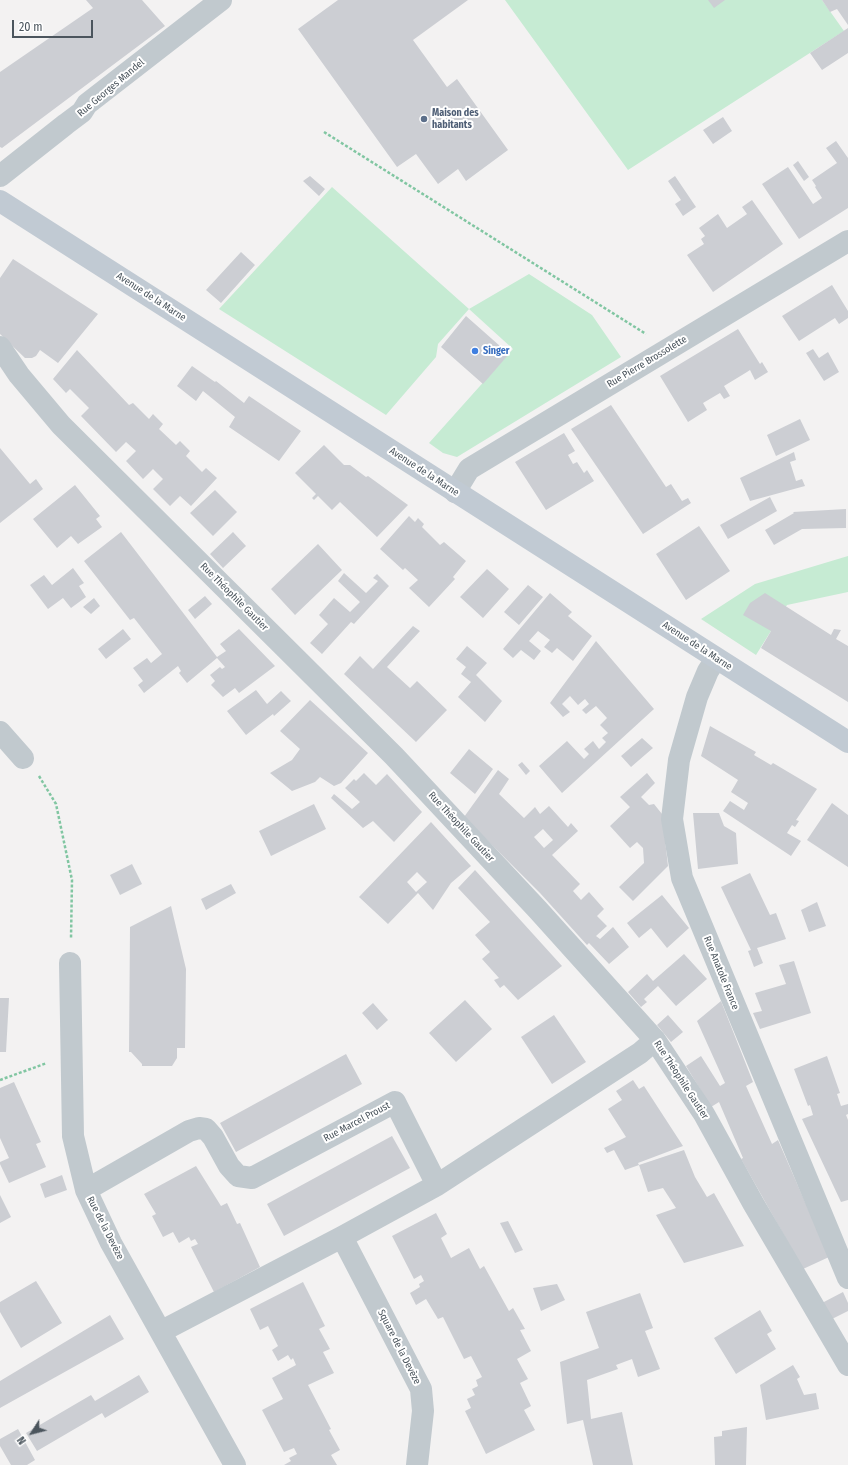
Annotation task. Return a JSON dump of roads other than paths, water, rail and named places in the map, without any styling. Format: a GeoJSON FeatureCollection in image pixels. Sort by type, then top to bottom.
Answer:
{"type":"FeatureCollection","features":[{"type":"Feature","properties":{"kind":"main road","name":"Avenue de la Marne"},"geometry":{"type":"LineString","coordinates":[[0,201],[848,742]]}},
{"type":"Feature","properties":{"kind":"street","name":"Rue Georges Mandel"},"geometry":{"type":"LineString","coordinates":[[0,176],[82,112],[87,104],[216,2]]}},
{"type":"Feature","properties":{"kind":"street","name":"Rue Pierre Brossolette"},"geometry":{"type":"LineString","coordinates":[[455,492],[469,470],[848,241]]}},
{"type":"Feature","properties":{"kind":"street","name":"Rue Théophile Gautier"},"geometry":{"type":"LineString","coordinates":[[0,347],[19,375],[61,425],[394,756],[538,910],[655,1040],[704,1114],[753,1203],[848,1365]]}},
{"type":"Feature","properties":{"kind":"street","name":"Rue Anatole France"},"geometry":{"type":"LineString","coordinates":[[716,659],[708,671],[697,697],[679,760],[672,819],[682,878],[848,1278]]}},
{"type":"Feature","properties":{"kind":"street"},"geometry":{"type":"LineString","coordinates":[[0,732],[23,758]]}},
{"type":"Feature","properties":{"kind":"street","name":"Rue de la Devèze"},"geometry":{"type":"LineString","coordinates":[[70,963],[73,1136],[86,1190],[111,1243],[162,1331],[235,1465]]}},
{"type":"Feature","properties":{"kind":"street"},"geometry":{"type":"LineString","coordinates":[[162,1331],[342,1237],[437,1185],[640,1053],[655,1040]]}},
{"type":"Feature","properties":{"kind":"street","name":"Rue Marcel Proust"},"geometry":{"type":"LineString","coordinates":[[86,1190],[189,1131],[199,1128],[206,1129],[213,1137],[228,1166],[238,1176],[252,1178],[395,1102],[437,1185]]}},
{"type":"Feature","properties":{"kind":"street","name":"Square de la Devèze"},"geometry":{"type":"LineString","coordinates":[[342,1237],[421,1389],[424,1411],[417,1465]]}},
{"type":"Feature","properties":{"kind":"place","name":"Maison des habitants"},"geometry":{"type":"Point","coordinates":[424,119]}},
{"type":"Feature","properties":{"kind":"place","name":"Singer"},"geometry":{"type":"Point","coordinates":[475,351]}}]}
